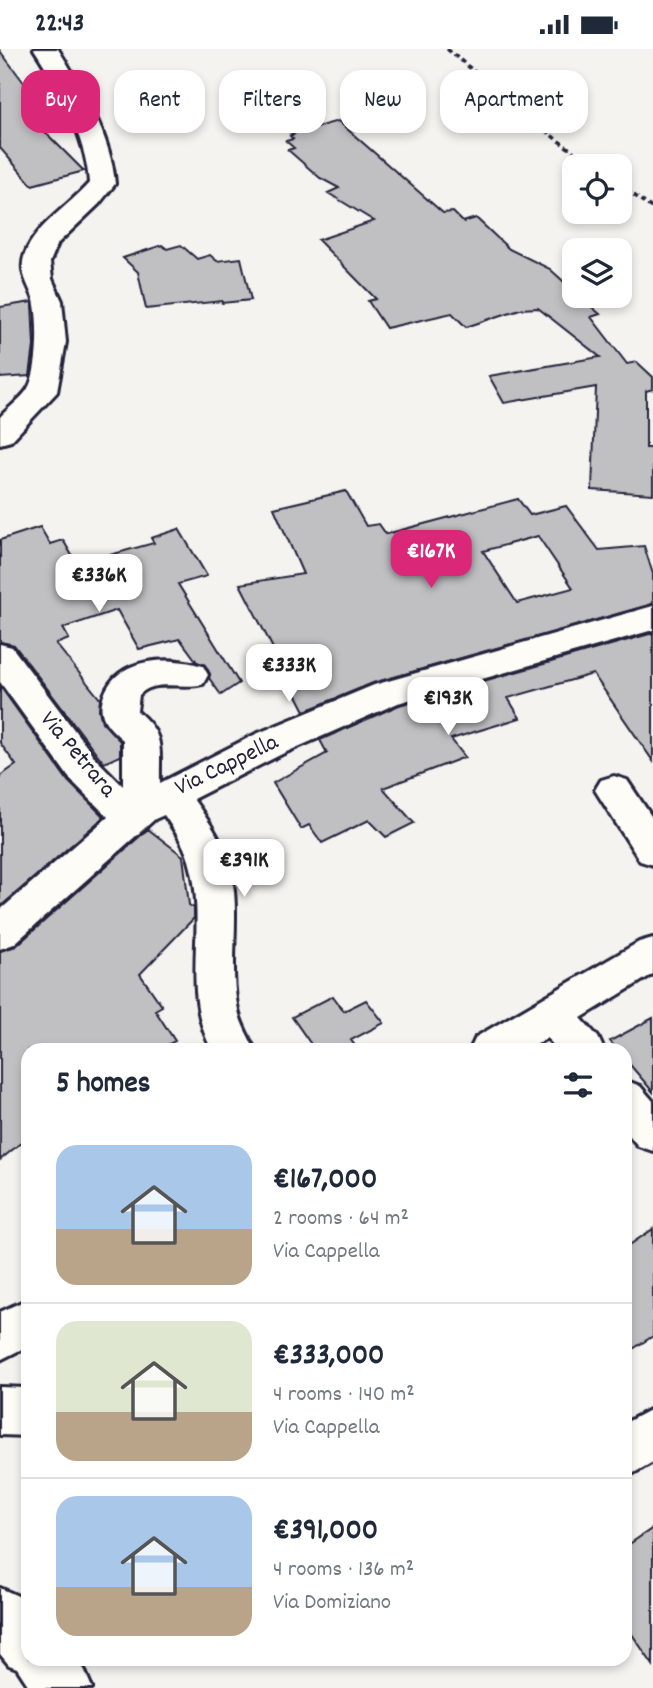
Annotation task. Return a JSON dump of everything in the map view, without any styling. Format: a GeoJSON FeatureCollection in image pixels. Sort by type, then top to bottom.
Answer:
{"type":"FeatureCollection","features":[{"type":"Feature","properties":{"kind":"street"},"geometry":{"type":"LineString","coordinates":[[0,434],[42,392],[46,376],[52,342],[48,301],[38,279],[36,262],[39,252],[48,238],[102,184],[101,164],[69,85],[46,49]]}},
{"type":"Feature","properties":{"kind":"street","name":"Via Cappella"},"geometry":{"type":"LineString","coordinates":[[0,933],[147,806],[269,744],[386,694],[653,618]]}},
{"type":"Feature","properties":{"kind":"street","name":"Via Petrara"},"geometry":{"type":"LineString","coordinates":[[0,656],[83,769],[194,830],[208,855],[214,880],[215,1003],[230,1043]]}},
{"type":"Feature","properties":{"kind":"street"},"geometry":{"type":"LineString","coordinates":[[147,806],[141,735],[119,716],[117,700],[124,687],[143,676],[167,671],[191,675]]}},
{"type":"Feature","properties":{"kind":"street"},"geometry":{"type":"LineString","coordinates":[[614,790],[653,851]]}},
{"type":"Feature","properties":{"kind":"street"},"geometry":{"type":"LineString","coordinates":[[503,1043],[653,954]]}},
{"type":"Feature","properties":{"kind":"street"},"geometry":{"type":"LineString","coordinates":[[552,1014],[577,1043]]}},
{"type":"Feature","properties":{"kind":"street"},"geometry":{"type":"LineString","coordinates":[[632,1106],[653,1132]]}},
{"type":"Feature","properties":{"kind":"street"},"geometry":{"type":"LineString","coordinates":[[0,1337],[21,1325]]}},
{"type":"Feature","properties":{"kind":"street"},"geometry":{"type":"LineString","coordinates":[[0,1412],[21,1412]]}},
{"type":"Feature","properties":{"kind":"street"},"geometry":{"type":"LineString","coordinates":[[632,1448],[653,1432]]}},
{"type":"Feature","properties":{"kind":"street"},"geometry":{"type":"LineString","coordinates":[[0,1614],[21,1638]]}},
{"type":"Feature","properties":{"kind":"street"},"geometry":{"type":"LineString","coordinates":[[46,1666],[65,1688]]}},
{"type":"Feature","properties":{"kind":"path"},"geometry":{"type":"LineString","coordinates":[[447,49],[577,154]]}},
{"type":"Feature","properties":{"kind":"path"},"geometry":{"type":"LineString","coordinates":[[632,194],[653,209]]}},
{"type":"Feature","properties":{"kind":"building"},"geometry":{"type":"Polygon","coordinates":[[[0,51],[21,79],[21,133],[46,133],[84,171],[32,185],[0,148],[0,51]]]}},
{"type":"Feature","properties":{"kind":"building"},"geometry":{"type":"Polygon","coordinates":[[[338,121],[340,133],[352,133],[443,213],[453,212],[463,222],[476,218],[509,249],[550,269],[562,280],[562,308],[593,308],[600,314],[591,317],[627,364],[637,362],[653,377],[653,389],[646,391],[646,448],[653,448],[653,494],[592,490],[596,387],[504,403],[489,376],[600,357],[538,308],[520,309],[466,327],[452,313],[386,328],[368,301],[376,299],[318,240],[374,221],[328,193],[339,188],[320,178],[288,150],[294,148],[286,141],[293,139],[291,134],[326,133],[326,124],[338,121]]]}},
{"type":"Feature","properties":{"kind":"building"},"geometry":{"type":"Polygon","coordinates":[[[162,245],[167,249],[181,245],[197,259],[210,255],[217,261],[241,258],[251,300],[146,309],[138,272],[123,258],[162,245]]]}},
{"type":"Feature","properties":{"kind":"building"},"geometry":{"type":"Polygon","coordinates":[[[32,302],[34,346],[30,376],[0,378],[0,307],[32,302]]]}},
{"type":"Feature","properties":{"kind":"building"},"geometry":{"type":"Polygon","coordinates":[[[346,491],[366,526],[379,524],[386,534],[518,499],[530,515],[566,506],[599,550],[644,546],[653,574],[653,604],[373,683],[305,711],[240,584],[303,574],[274,508],[346,491]],[[538,536],[483,551],[517,603],[573,588],[538,536]]]}},
{"type":"Feature","properties":{"kind":"building"},"geometry":{"type":"Polygon","coordinates":[[[40,527],[50,544],[63,540],[77,564],[154,543],[151,538],[179,529],[207,576],[178,584],[239,683],[221,695],[209,678],[210,674],[205,665],[197,662],[180,639],[139,649],[117,610],[63,628],[69,639],[56,644],[100,699],[102,722],[120,741],[120,756],[104,763],[14,645],[0,642],[0,540],[40,527]]]}},
{"type":"Feature","properties":{"kind":"building"},"geometry":{"type":"Polygon","coordinates":[[[653,633],[653,761],[593,674],[508,698],[520,718],[451,739],[465,757],[383,788],[414,823],[386,837],[369,820],[322,843],[309,825],[301,829],[273,783],[327,753],[320,740],[399,705],[653,633]]]}},
{"type":"Feature","properties":{"kind":"building"},"geometry":{"type":"Polygon","coordinates":[[[0,686],[68,781],[104,817],[0,907],[0,776],[16,765],[0,743],[0,686]]]}},
{"type":"Feature","properties":{"kind":"building"},"geometry":{"type":"Polygon","coordinates":[[[148,829],[183,856],[189,905],[194,908],[194,918],[140,974],[162,1006],[155,1010],[175,1041],[21,1043],[21,1143],[0,1160],[0,951],[16,946],[148,829]]]}},
{"type":"Feature","properties":{"kind":"building"},"geometry":{"type":"Polygon","coordinates":[[[333,996],[344,1011],[366,1000],[384,1023],[351,1040],[353,1043],[310,1043],[292,1017],[333,996]]]}},
{"type":"Feature","properties":{"kind":"building"},"geometry":{"type":"Polygon","coordinates":[[[653,1018],[653,1092],[632,1067],[632,1043],[610,1041],[653,1018]]]}},
{"type":"Feature","properties":{"kind":"building"},"geometry":{"type":"Polygon","coordinates":[[[653,1229],[653,1336],[632,1350],[632,1243],[653,1229]]]}},
{"type":"Feature","properties":{"kind":"building"},"geometry":{"type":"Polygon","coordinates":[[[653,1528],[653,1665],[632,1634],[632,1542],[653,1528]]]}}]}
